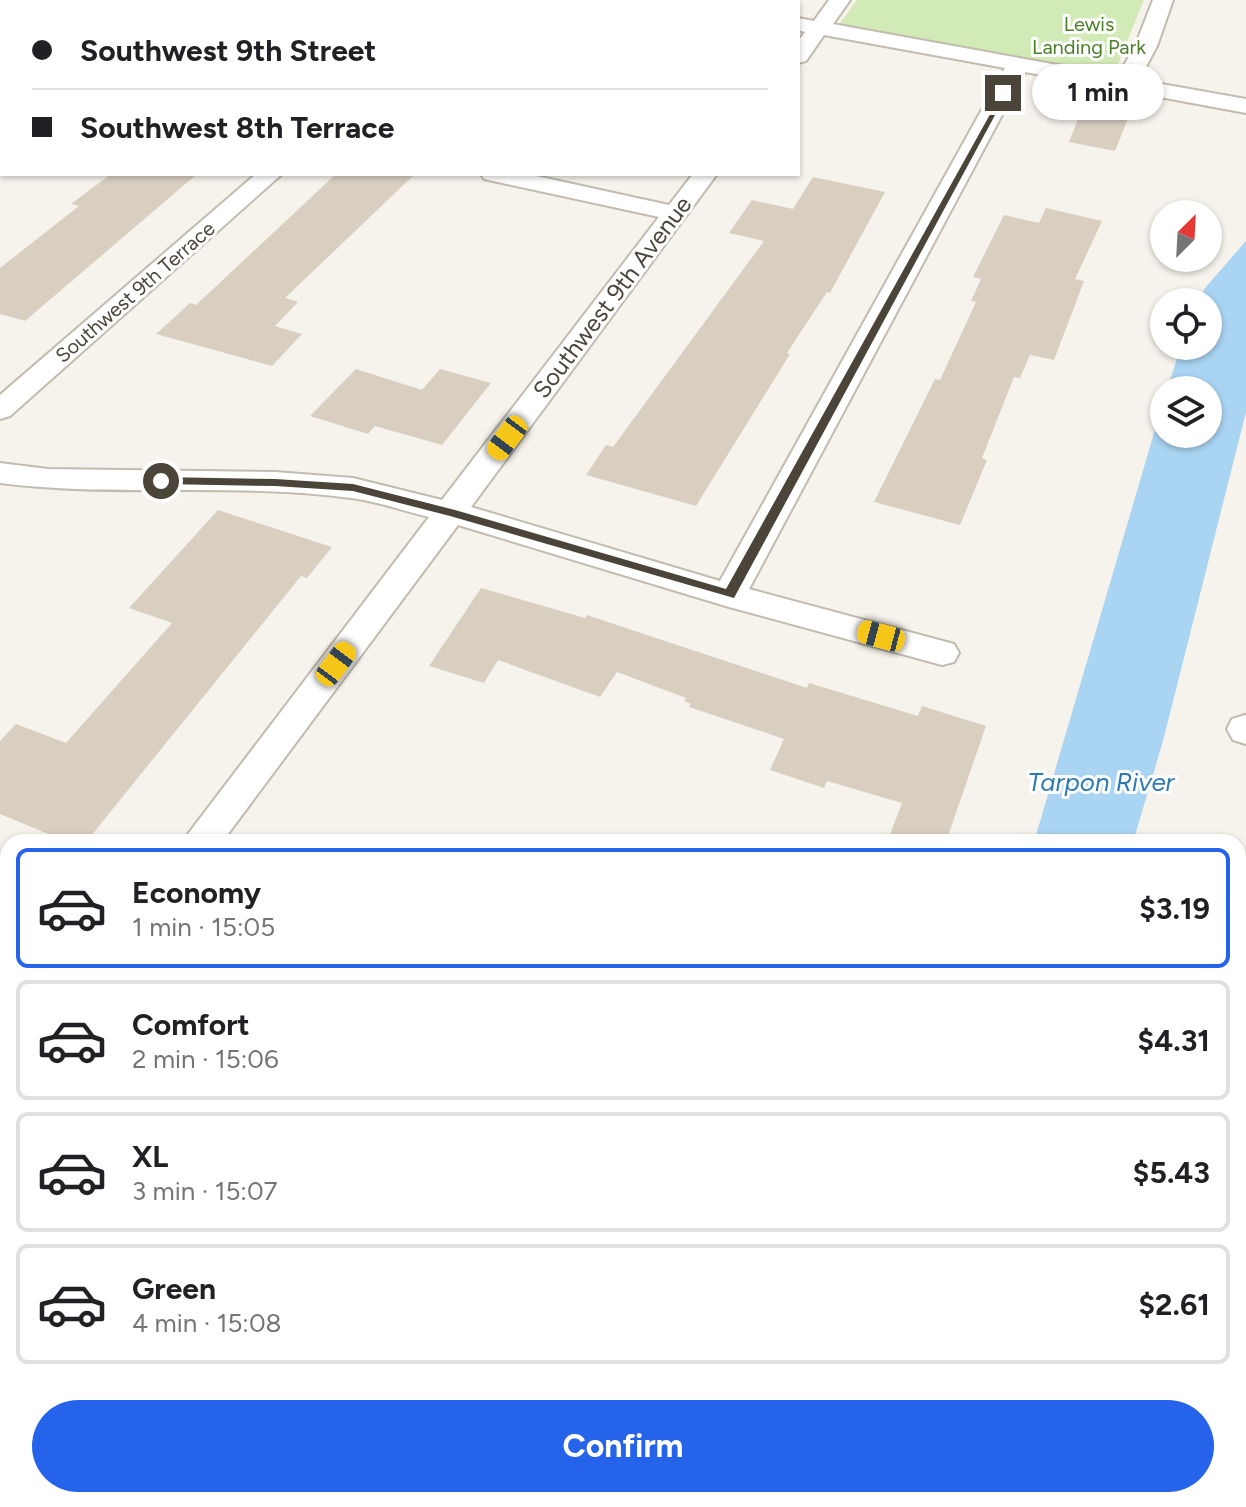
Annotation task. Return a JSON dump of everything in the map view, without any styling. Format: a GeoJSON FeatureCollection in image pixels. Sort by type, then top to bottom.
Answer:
{"type":"FeatureCollection","features":[{"type":"Feature","properties":{"kind":"street"},"geometry":{"type":"LineString","coordinates":[[800,51],[809,26],[840,0]]}},
{"type":"Feature","properties":{"kind":"street"},"geometry":{"type":"LineString","coordinates":[[1125,84],[1146,46],[1163,0]]}},
{"type":"Feature","properties":{"kind":"street"},"geometry":{"type":"LineString","coordinates":[[809,26],[1246,106]]}},
{"type":"Feature","properties":{"kind":"street"},"geometry":{"type":"LineString","coordinates":[[729,595],[1018,65]]}},
{"type":"Feature","properties":{"kind":"street","name":"Southwest 9th Terrace"},"geometry":{"type":"LineString","coordinates":[[0,410],[268,176]]}},
{"type":"Feature","properties":{"kind":"street"},"geometry":{"type":"LineString","coordinates":[[502,176],[673,213]]}},
{"type":"Feature","properties":{"kind":"street","name":"Southwest 9th Avenue"},"geometry":{"type":"LineString","coordinates":[[207,834],[703,176]]}},
{"type":"Feature","properties":{"kind":"street"},"geometry":{"type":"LineString","coordinates":[[0,473],[48,479],[275,482],[353,488],[451,512],[729,595],[942,653]]}},
{"type":"Feature","properties":{"kind":"green space","name":"Lewis Landing Park"},"geometry":{"type":"Polygon","coordinates":[[[857,0],[1144,0],[1113,76],[838,26],[857,0]]]}},
{"type":"Feature","properties":{"kind":"water","name":"Tarpon River"},"geometry":{"type":"Polygon","coordinates":[[[1246,241],[1246,412],[1163,741],[1135,834],[1036,834],[1150,447],[1222,448],[1222,376],[1171,376],[1177,360],[1222,360],[1222,288],[1205,288],[1246,241]]]}},
{"type":"Feature","properties":{"kind":"building"},"geometry":{"type":"Polygon","coordinates":[[[1085,102],[1131,111],[1115,151],[1069,142],[1085,102]]]}},
{"type":"Feature","properties":{"kind":"building"},"geometry":{"type":"Polygon","coordinates":[[[108,176],[195,176],[25,321],[0,314],[0,268],[79,206],[71,204],[108,176]]]}},
{"type":"Feature","properties":{"kind":"building"},"geometry":{"type":"Polygon","coordinates":[[[334,176],[413,176],[285,298],[298,302],[275,326],[302,334],[272,366],[156,334],[190,303],[196,305],[334,176]]]}},
{"type":"Feature","properties":{"kind":"building"},"geometry":{"type":"Polygon","coordinates":[[[813,177],[885,192],[830,293],[827,292],[787,353],[790,354],[696,506],[586,475],[606,445],[613,447],[764,241],[729,233],[752,200],[793,209],[813,177]]]}},
{"type":"Feature","properties":{"kind":"building"},"geometry":{"type":"Polygon","coordinates":[[[1046,208],[1102,221],[1075,279],[1084,281],[1054,360],[1030,355],[1020,378],[1014,377],[982,458],[987,460],[960,525],[874,502],[935,379],[940,380],[976,302],[971,301],[981,279],[973,277],[1004,215],[1039,223],[1046,208]]]}},
{"type":"Feature","properties":{"kind":"building"},"geometry":{"type":"Polygon","coordinates":[[[356,369],[422,390],[440,369],[491,383],[442,445],[375,426],[368,434],[310,416],[356,369]]]}},
{"type":"Feature","properties":{"kind":"building"},"geometry":{"type":"Polygon","coordinates":[[[218,510],[332,547],[307,578],[301,576],[92,834],[49,834],[0,814],[0,741],[16,724],[66,743],[172,623],[129,608],[218,510]]]}},
{"type":"Feature","properties":{"kind":"building"},"geometry":{"type":"Polygon","coordinates":[[[481,588],[585,618],[587,615],[807,688],[809,683],[918,716],[922,706],[986,726],[949,834],[890,834],[902,803],[827,781],[824,788],[770,770],[784,739],[689,707],[691,704],[684,701],[686,698],[617,672],[600,697],[498,660],[484,683],[429,666],[481,588]]]}},
{"type":"Feature","properties":{"kind":"route"},"geometry":{"type":"LineString","coordinates":[[161,481],[275,482],[353,488],[451,512],[729,595],[1003,93]]}}]}
